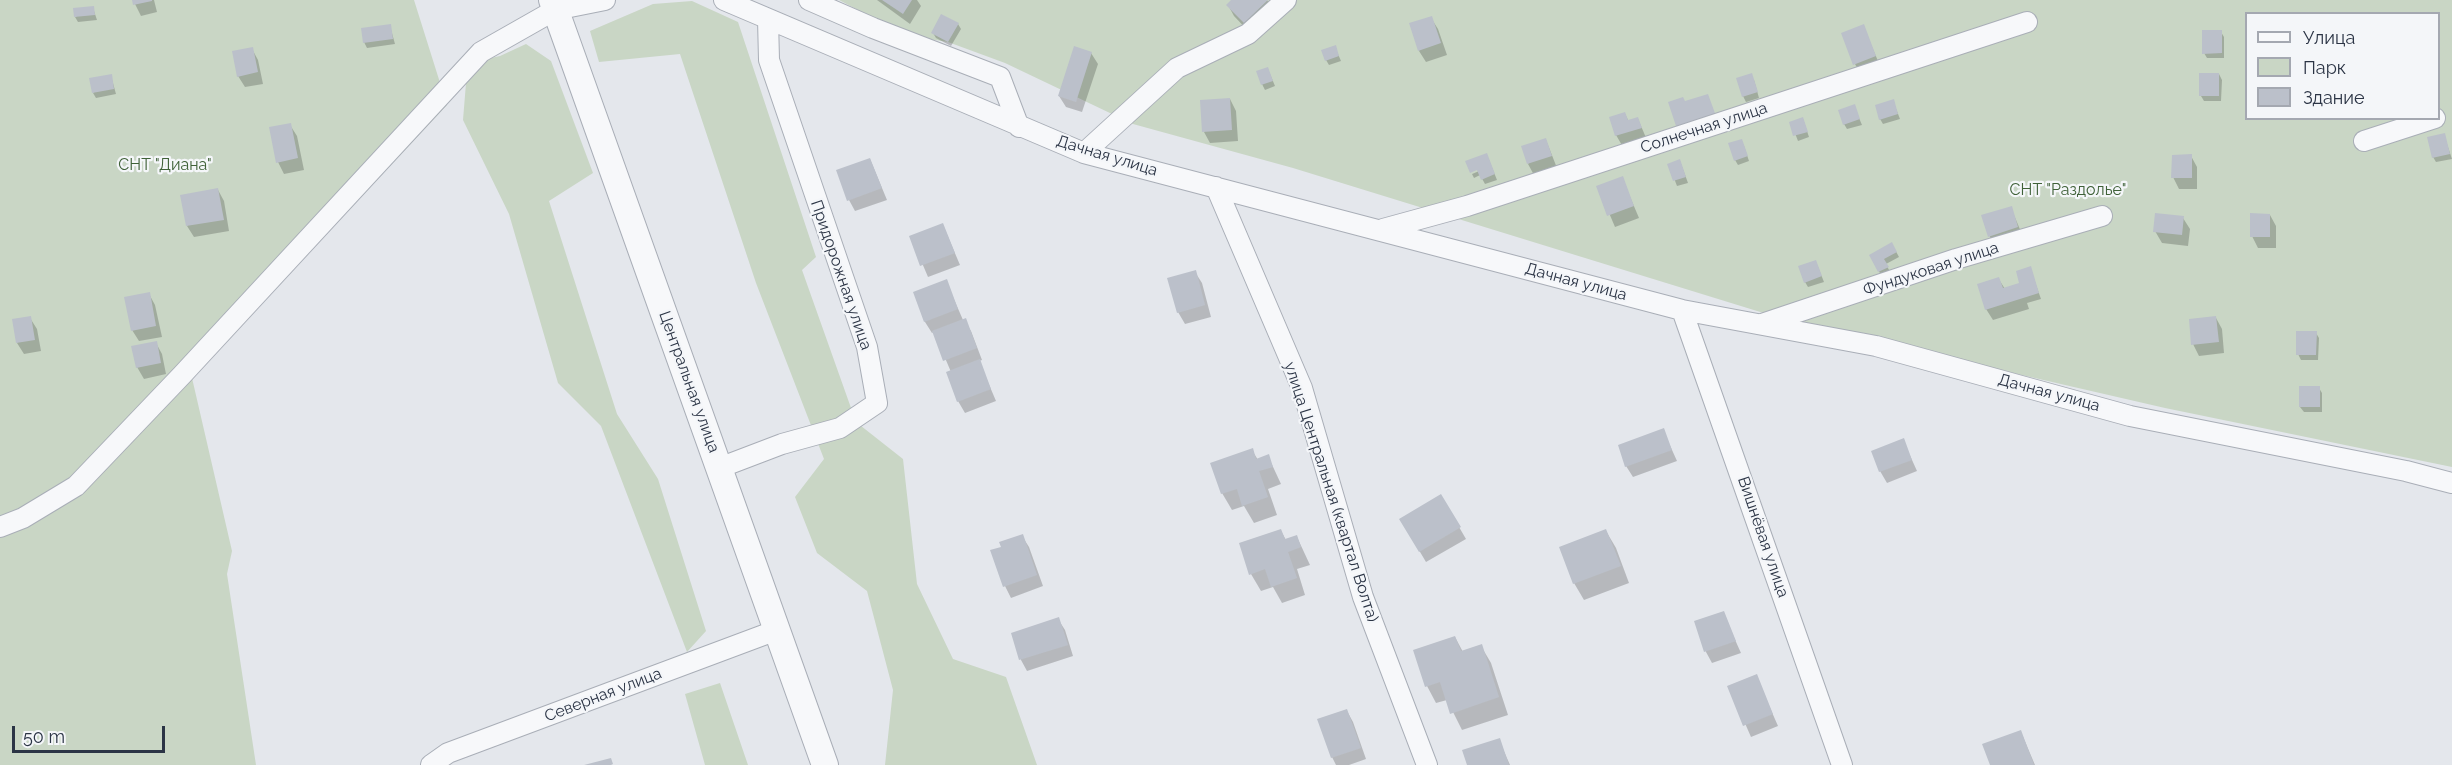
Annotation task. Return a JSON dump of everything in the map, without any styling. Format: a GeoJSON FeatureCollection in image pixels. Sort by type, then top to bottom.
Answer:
{"type":"FeatureCollection","features":[{"type":"Feature","properties":{"kind":"street"},"geometry":{"type":"LineString","coordinates":[[0,526],[23,518],[76,486],[199,357],[480,52],[554,5],[605,0]]}},
{"type":"Feature","properties":{"kind":"street","name":"Дачная улица"},"geometry":{"type":"LineString","coordinates":[[724,0],[1084,153],[1682,310],[1876,346],[2130,416],[2394,468],[2452,483]]}},
{"type":"Feature","properties":{"kind":"street"},"geometry":{"type":"LineString","coordinates":[[809,0],[873,28],[1000,76],[1019,126]]}},
{"type":"Feature","properties":{"kind":"street"},"geometry":{"type":"LineString","coordinates":[[1084,153],[1176,68],[1248,34],[1286,0]]}},
{"type":"Feature","properties":{"kind":"street","name":"Центральная улица"},"geometry":{"type":"LineString","coordinates":[[554,5],[825,765]]}},
{"type":"Feature","properties":{"kind":"street","name":"Придорожная улица"},"geometry":{"type":"LineString","coordinates":[[719,468],[782,444],[840,428],[877,403],[867,347],[769,60],[768,19]]}},
{"type":"Feature","properties":{"kind":"street","name":"Солнечная улица"},"geometry":{"type":"LineString","coordinates":[[1380,230],[1467,206],[2027,22]]}},
{"type":"Feature","properties":{"kind":"street"},"geometry":{"type":"LineString","coordinates":[[2364,141],[2431,120]]}},
{"type":"Feature","properties":{"kind":"street","name":"улица Центральная (квартал Волта)"},"geometry":{"type":"LineString","coordinates":[[1216,187],[1302,388],[1363,597],[1427,765]]}},
{"type":"Feature","properties":{"kind":"street","name":"Фундуковая улица"},"geometry":{"type":"LineString","coordinates":[[1761,325],[1956,260],[2102,216]]}},
{"type":"Feature","properties":{"kind":"street","name":"Вишнёвая улица"},"geometry":{"type":"LineString","coordinates":[[1682,310],[1842,765]]}},
{"type":"Feature","properties":{"kind":"street","name":"Северная улица"},"geometry":{"type":"LineString","coordinates":[[431,765],[447,753],[777,630]]}},
{"type":"Feature","properties":{"kind":"green space","name":"СНТ \"Диана\""},"geometry":{"type":"Polygon","coordinates":[[[0,0],[414,0],[447,105],[192,378],[232,551],[227,574],[256,765],[0,765],[0,0]]]}},
{"type":"Feature","properties":{"kind":"green space","name":"СНТ \"Раздолье\""},"geometry":{"type":"Polygon","coordinates":[[[839,0],[2452,0],[2452,467],[2165,408],[1796,323],[1293,168],[1133,124],[1005,63],[948,42],[922,38],[896,30],[839,0]]]}},
{"type":"Feature","properties":{"kind":"green space"},"geometry":{"type":"Polygon","coordinates":[[[692,1],[738,22],[816,257],[802,270],[856,422],[903,459],[917,584],[953,659],[1006,677],[1037,765],[885,765],[893,690],[867,591],[817,553],[795,497],[824,459],[756,283],[680,54],[599,62],[590,31],[653,4],[692,1]]]}},
{"type":"Feature","properties":{"kind":"green space"},"geometry":{"type":"Polygon","coordinates":[[[526,44],[551,61],[593,173],[549,201],[617,414],[658,479],[706,631],[687,652],[601,426],[558,383],[509,214],[463,120],[467,71],[477,61],[500,56],[526,44]]]}},
{"type":"Feature","properties":{"kind":"green space"},"geometry":{"type":"Polygon","coordinates":[[[720,683],[748,765],[705,765],[685,694],[720,683]]]}},
{"type":"Feature","properties":{"kind":"building"},"geometry":{"type":"Polygon","coordinates":[[[132,0],[152,0],[152,1],[133,5],[132,0]]]}},
{"type":"Feature","properties":{"kind":"building"},"geometry":{"type":"Polygon","coordinates":[[[882,0],[912,0],[903,14],[882,0]]]}},
{"type":"Feature","properties":{"kind":"building"},"geometry":{"type":"Polygon","coordinates":[[[1231,0],[1268,0],[1244,23],[1226,5],[1231,0]]]}},
{"type":"Feature","properties":{"kind":"building"},"geometry":{"type":"Polygon","coordinates":[[[94,6],[95,15],[74,17],[73,8],[94,6]]]}},
{"type":"Feature","properties":{"kind":"building"},"geometry":{"type":"Polygon","coordinates":[[[941,14],[959,23],[948,42],[931,33],[941,14]]]}},
{"type":"Feature","properties":{"kind":"building"},"geometry":{"type":"Polygon","coordinates":[[[1432,16],[1441,43],[1418,51],[1409,23],[1432,16]]]}},
{"type":"Feature","properties":{"kind":"building"},"geometry":{"type":"Polygon","coordinates":[[[391,24],[393,39],[363,43],[361,28],[391,24]]]}},
{"type":"Feature","properties":{"kind":"building"},"geometry":{"type":"Polygon","coordinates":[[[1864,24],[1876,56],[1853,65],[1841,33],[1864,24]]]}},
{"type":"Feature","properties":{"kind":"building"},"geometry":{"type":"Polygon","coordinates":[[[2202,30],[2222,30],[2222,53],[2202,54],[2202,30]]]}},
{"type":"Feature","properties":{"kind":"building"},"geometry":{"type":"Polygon","coordinates":[[[1336,45],[1339,56],[1325,61],[1321,50],[1336,45]]]}},
{"type":"Feature","properties":{"kind":"building"},"geometry":{"type":"Polygon","coordinates":[[[1074,46],[1092,52],[1076,102],[1058,96],[1074,46]]]}},
{"type":"Feature","properties":{"kind":"building"},"geometry":{"type":"Polygon","coordinates":[[[253,47],[258,72],[237,77],[232,51],[253,47]]]}},
{"type":"Feature","properties":{"kind":"building"},"geometry":{"type":"Polygon","coordinates":[[[1268,67],[1273,81],[1261,85],[1256,71],[1268,67]]]}},
{"type":"Feature","properties":{"kind":"building"},"geometry":{"type":"Polygon","coordinates":[[[1752,73],[1758,92],[1742,97],[1736,78],[1752,73]]]}},
{"type":"Feature","properties":{"kind":"building"},"geometry":{"type":"Polygon","coordinates":[[[2199,73],[2219,73],[2219,96],[2199,96],[2199,73]]]}},
{"type":"Feature","properties":{"kind":"building"},"geometry":{"type":"Polygon","coordinates":[[[112,74],[114,89],[92,93],[89,78],[112,74]]]}},
{"type":"Feature","properties":{"kind":"building"},"geometry":{"type":"Polygon","coordinates":[[[1708,94],[1716,116],[1677,129],[1668,102],[1683,97],[1685,101],[1708,94]]]}},
{"type":"Feature","properties":{"kind":"building"},"geometry":{"type":"Polygon","coordinates":[[[1230,98],[1232,130],[1202,132],[1200,100],[1230,98]]]}},
{"type":"Feature","properties":{"kind":"building"},"geometry":{"type":"Polygon","coordinates":[[[1894,99],[1898,114],[1879,120],[1875,105],[1894,99]]]}},
{"type":"Feature","properties":{"kind":"building"},"geometry":{"type":"Polygon","coordinates":[[[1855,104],[1860,119],[1843,125],[1838,110],[1855,104]]]}},
{"type":"Feature","properties":{"kind":"building"},"geometry":{"type":"Polygon","coordinates":[[[1625,112],[1628,120],[1638,117],[1642,128],[1615,136],[1609,117],[1625,112]]]}},
{"type":"Feature","properties":{"kind":"building"},"geometry":{"type":"Polygon","coordinates":[[[1803,117],[1808,132],[1793,136],[1789,122],[1803,117]]]}},
{"type":"Feature","properties":{"kind":"building"},"geometry":{"type":"Polygon","coordinates":[[[291,123],[298,158],[276,163],[269,127],[291,123]]]}},
{"type":"Feature","properties":{"kind":"building"},"geometry":{"type":"Polygon","coordinates":[[[2445,133],[2450,154],[2432,158],[2427,137],[2445,133]]]}},
{"type":"Feature","properties":{"kind":"building"},"geometry":{"type":"Polygon","coordinates":[[[1546,138],[1552,156],[1527,164],[1521,146],[1546,138]]]}},
{"type":"Feature","properties":{"kind":"building"},"geometry":{"type":"Polygon","coordinates":[[[1742,139],[1748,156],[1734,161],[1728,143],[1742,139]]]}},
{"type":"Feature","properties":{"kind":"building"},"geometry":{"type":"Polygon","coordinates":[[[1487,153],[1495,174],[1481,180],[1477,170],[1470,173],[1465,161],[1487,153]]]}},
{"type":"Feature","properties":{"kind":"building"},"geometry":{"type":"Polygon","coordinates":[[[2192,154],[2192,178],[2171,178],[2172,155],[2192,154]]]}},
{"type":"Feature","properties":{"kind":"building"},"geometry":{"type":"Polygon","coordinates":[[[870,158],[882,188],[847,201],[836,170],[870,158]]]}},
{"type":"Feature","properties":{"kind":"building"},"geometry":{"type":"Polygon","coordinates":[[[1680,159],[1686,177],[1673,181],[1667,164],[1680,159]]]}},
{"type":"Feature","properties":{"kind":"building"},"geometry":{"type":"Polygon","coordinates":[[[1623,176],[1634,206],[1607,216],[1596,186],[1623,176]]]}},
{"type":"Feature","properties":{"kind":"building"},"geometry":{"type":"Polygon","coordinates":[[[218,188],[224,220],[186,226],[180,195],[218,188]]]}},
{"type":"Feature","properties":{"kind":"building"},"geometry":{"type":"Polygon","coordinates":[[[2012,206],[2018,227],[1988,237],[1981,215],[2012,206]]]}},
{"type":"Feature","properties":{"kind":"building"},"geometry":{"type":"Polygon","coordinates":[[[2155,213],[2184,216],[2182,235],[2153,232],[2155,213]]]}},
{"type":"Feature","properties":{"kind":"building"},"geometry":{"type":"Polygon","coordinates":[[[2250,213],[2270,214],[2270,237],[2250,237],[2250,213]]]}},
{"type":"Feature","properties":{"kind":"building"},"geometry":{"type":"Polygon","coordinates":[[[943,223],[955,253],[920,266],[909,236],[943,223]]]}},
{"type":"Feature","properties":{"kind":"building"},"geometry":{"type":"Polygon","coordinates":[[[1892,242],[1897,252],[1884,259],[1889,267],[1878,272],[1869,255],[1892,242]]]}},
{"type":"Feature","properties":{"kind":"building"},"geometry":{"type":"Polygon","coordinates":[[[1816,260],[1822,276],[1804,283],[1798,266],[1816,260]]]}},
{"type":"Feature","properties":{"kind":"building"},"geometry":{"type":"Polygon","coordinates":[[[2031,266],[2039,293],[1985,310],[1977,284],[1999,277],[2003,288],[2019,283],[2016,271],[2031,266]]]}},
{"type":"Feature","properties":{"kind":"building"},"geometry":{"type":"Polygon","coordinates":[[[1196,270],[1205,305],[1177,313],[1167,278],[1196,270]]]}},
{"type":"Feature","properties":{"kind":"building"},"geometry":{"type":"Polygon","coordinates":[[[947,279],[958,309],[924,322],[913,292],[947,279]]]}},
{"type":"Feature","properties":{"kind":"building"},"geometry":{"type":"Polygon","coordinates":[[[150,292],[156,326],[131,331],[124,297],[150,292]]]}},
{"type":"Feature","properties":{"kind":"building"},"geometry":{"type":"Polygon","coordinates":[[[31,316],[35,340],[16,343],[12,319],[31,316]]]}},
{"type":"Feature","properties":{"kind":"building"},"geometry":{"type":"Polygon","coordinates":[[[2216,316],[2219,342],[2191,345],[2189,319],[2216,316]]]}},
{"type":"Feature","properties":{"kind":"building"},"geometry":{"type":"Polygon","coordinates":[[[966,318],[977,348],[943,361],[932,331],[966,318]]]}},
{"type":"Feature","properties":{"kind":"building"},"geometry":{"type":"Polygon","coordinates":[[[2296,331],[2317,331],[2316,355],[2296,355],[2296,331]]]}},
{"type":"Feature","properties":{"kind":"building"},"geometry":{"type":"Polygon","coordinates":[[[157,341],[161,363],[136,368],[131,346],[157,341]]]}},
{"type":"Feature","properties":{"kind":"building"},"geometry":{"type":"Polygon","coordinates":[[[980,359],[991,389],[957,402],[946,372],[980,359]]]}},
{"type":"Feature","properties":{"kind":"building"},"geometry":{"type":"Polygon","coordinates":[[[2299,386],[2320,386],[2320,407],[2299,407],[2299,386]]]}},
{"type":"Feature","properties":{"kind":"building"},"geometry":{"type":"Polygon","coordinates":[[[1664,428],[1672,450],[1625,467],[1618,445],[1664,428]]]}},
{"type":"Feature","properties":{"kind":"building"},"geometry":{"type":"Polygon","coordinates":[[[1904,438],[1912,460],[1879,472],[1871,451],[1904,438]]]}},
{"type":"Feature","properties":{"kind":"building"},"geometry":{"type":"Polygon","coordinates":[[[1253,448],[1256,459],[1269,454],[1273,467],[1259,471],[1268,497],[1242,506],[1237,489],[1221,494],[1210,463],[1253,448]]]}},
{"type":"Feature","properties":{"kind":"building"},"geometry":{"type":"Polygon","coordinates":[[[1441,494],[1461,527],[1419,552],[1399,519],[1441,494]]]}},
{"type":"Feature","properties":{"kind":"building"},"geometry":{"type":"Polygon","coordinates":[[[1281,529],[1285,539],[1297,535],[1301,547],[1288,552],[1297,578],[1271,587],[1265,569],[1249,575],[1239,543],[1281,529]]]}},
{"type":"Feature","properties":{"kind":"building"},"geometry":{"type":"Polygon","coordinates":[[[1606,529],[1621,566],[1573,584],[1559,547],[1606,529]]]}},
{"type":"Feature","properties":{"kind":"building"},"geometry":{"type":"Polygon","coordinates":[[[1023,534],[1037,575],[1003,587],[990,550],[1001,547],[999,542],[1023,534]]]}},
{"type":"Feature","properties":{"kind":"building"},"geometry":{"type":"Polygon","coordinates":[[[1724,611],[1736,641],[1704,652],[1694,621],[1724,611]]]}},
{"type":"Feature","properties":{"kind":"building"},"geometry":{"type":"Polygon","coordinates":[[[1059,617],[1068,645],[1019,660],[1011,633],[1059,617]]]}},
{"type":"Feature","properties":{"kind":"building"},"geometry":{"type":"Polygon","coordinates":[[[1455,636],[1461,651],[1482,644],[1499,697],[1450,714],[1440,682],[1425,687],[1413,650],[1455,636]]]}},
{"type":"Feature","properties":{"kind":"building"},"geometry":{"type":"Polygon","coordinates":[[[1757,674],[1773,714],[1743,726],[1727,686],[1757,674]]]}},
{"type":"Feature","properties":{"kind":"building"},"geometry":{"type":"Polygon","coordinates":[[[1347,709],[1361,748],[1331,758],[1317,719],[1347,709]]]}},
{"type":"Feature","properties":{"kind":"building"},"geometry":{"type":"Polygon","coordinates":[[[2021,730],[2034,765],[1990,765],[1982,744],[2021,730]]]}},
{"type":"Feature","properties":{"kind":"building"},"geometry":{"type":"Polygon","coordinates":[[[1500,738],[1509,765],[1467,765],[1462,750],[1500,738]]]}},
{"type":"Feature","properties":{"kind":"building"},"geometry":{"type":"Polygon","coordinates":[[[611,758],[613,764],[611,765],[584,765],[611,758]]]}}]}
